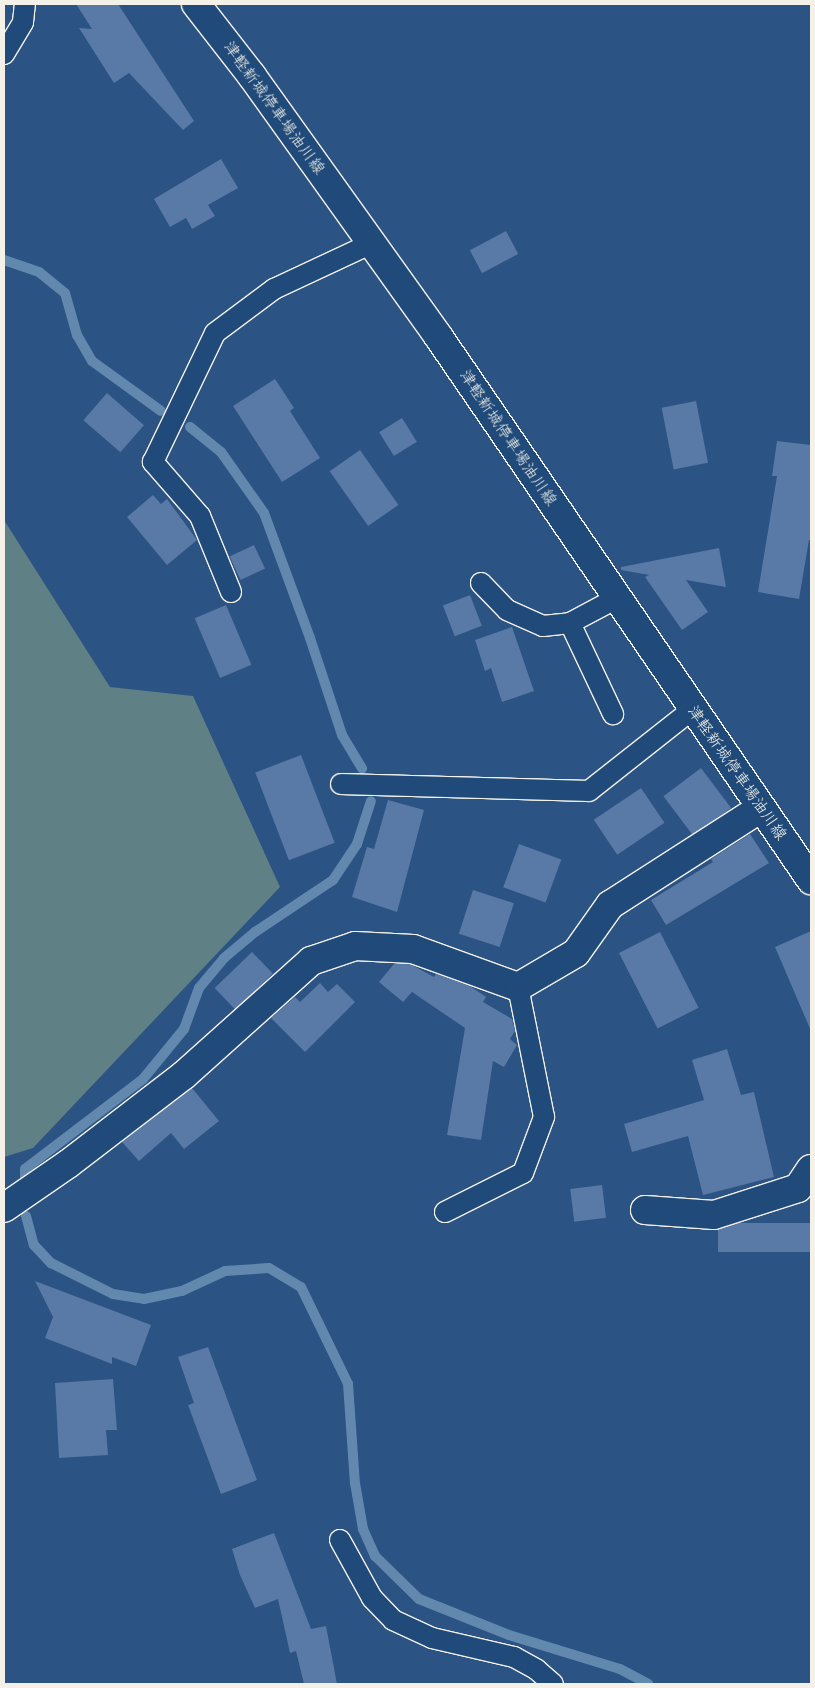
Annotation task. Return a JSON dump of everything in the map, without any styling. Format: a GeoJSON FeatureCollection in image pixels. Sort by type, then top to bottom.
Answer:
{"type":"FeatureCollection","features":[{"type":"Feature","properties":{"kind":"street","name":"津軽新城停車場油川線"},"geometry":{"type":"LineString","coordinates":[[196,4],[252,76],[372,243],[811,880]]}},
{"type":"Feature","properties":{"kind":"street"},"geometry":{"type":"LineString","coordinates":[[4,1208],[68,1164],[184,1075],[311,961],[355,946],[413,949],[518,987],[576,953],[610,905],[761,808]]}},
{"type":"Feature","properties":{"kind":"street"},"geometry":{"type":"LineString","coordinates":[[645,1210],[714,1214],[798,1188],[811,1169]]}},
{"type":"Feature","properties":{"kind":"lane"},"geometry":{"type":"LineString","coordinates":[[4,54],[23,22],[25,4]]}},
{"type":"Feature","properties":{"kind":"lane"},"geometry":{"type":"LineString","coordinates":[[232,592],[200,516],[154,462],[215,333],[274,289],[372,243]]}},
{"type":"Feature","properties":{"kind":"lane"},"geometry":{"type":"LineString","coordinates":[[481,583],[507,610],[543,626],[570,623],[617,598]]}},
{"type":"Feature","properties":{"kind":"lane"},"geometry":{"type":"LineString","coordinates":[[570,623],[613,714]]}},
{"type":"Feature","properties":{"kind":"lane"},"geometry":{"type":"LineString","coordinates":[[341,784],[589,791],[693,709]]}},
{"type":"Feature","properties":{"kind":"lane"},"geometry":{"type":"LineString","coordinates":[[445,1212],[523,1174],[544,1117],[518,987]]}},
{"type":"Feature","properties":{"kind":"lane"},"geometry":{"type":"LineString","coordinates":[[340,1540],[372,1598],[393,1620],[432,1638],[514,1657],[537,1670],[553,1684]]}},
{"type":"Feature","properties":{"kind":"green space"},"geometry":{"type":"Polygon","coordinates":[[[4,520],[110,687],[193,696],[280,887],[33,1148],[4,1157],[4,520]]]}},
{"type":"Feature","properties":{"kind":"building"},"geometry":{"type":"Polygon","coordinates":[[[76,4],[118,4],[194,121],[183,130],[129,73],[114,83],[79,28],[92,29],[76,4]]]}},
{"type":"Feature","properties":{"kind":"building"},"geometry":{"type":"Polygon","coordinates":[[[221,159],[238,188],[208,205],[215,216],[192,229],[186,218],[170,227],[154,199],[221,159]]]}},
{"type":"Feature","properties":{"kind":"building"},"geometry":{"type":"Polygon","coordinates":[[[506,231],[518,254],[482,273],[470,250],[506,231]]]}},
{"type":"Feature","properties":{"kind":"building"},"geometry":{"type":"Polygon","coordinates":[[[275,379],[294,408],[290,411],[320,458],[282,482],[233,406],[275,379]]]}},
{"type":"Feature","properties":{"kind":"building"},"geometry":{"type":"Polygon","coordinates":[[[107,393],[144,425],[120,452],[83,420],[107,393]]]}},
{"type":"Feature","properties":{"kind":"building"},"geometry":{"type":"Polygon","coordinates":[[[696,401],[708,463],[674,470],[662,408],[696,401]]]}},
{"type":"Feature","properties":{"kind":"building"},"geometry":{"type":"Polygon","coordinates":[[[402,418],[417,442],[394,456],[379,432],[402,418]]]}},
{"type":"Feature","properties":{"kind":"building"},"geometry":{"type":"Polygon","coordinates":[[[777,441],[811,445],[811,540],[809,540],[799,599],[758,592],[777,476],[772,476],[777,441]]]}},
{"type":"Feature","properties":{"kind":"building"},"geometry":{"type":"Polygon","coordinates":[[[360,450],[398,505],[368,526],[330,471],[360,450]]]}},
{"type":"Feature","properties":{"kind":"building"},"geometry":{"type":"Polygon","coordinates":[[[153,495],[161,504],[167,499],[197,540],[167,565],[127,517],[153,495]]]}},
{"type":"Feature","properties":{"kind":"building"},"geometry":{"type":"Polygon","coordinates":[[[254,545],[265,569],[241,580],[230,556],[254,545]]]}},
{"type":"Feature","properties":{"kind":"building"},"geometry":{"type":"Polygon","coordinates":[[[719,548],[726,587],[686,580],[708,612],[682,630],[645,577],[649,575],[621,570],[621,567],[719,548]]]}},
{"type":"Feature","properties":{"kind":"building"},"geometry":{"type":"Polygon","coordinates":[[[470,595],[482,626],[455,636],[443,605],[470,595]]]}},
{"type":"Feature","properties":{"kind":"building"},"geometry":{"type":"Polygon","coordinates":[[[226,605],[251,665],[220,678],[195,618],[226,605]]]}},
{"type":"Feature","properties":{"kind":"building"},"geometry":{"type":"Polygon","coordinates":[[[512,627],[534,691],[502,702],[491,668],[485,671],[475,640],[512,627]]]}},
{"type":"Feature","properties":{"kind":"building"},"geometry":{"type":"Polygon","coordinates":[[[301,755],[335,843],[289,860],[255,773],[301,755]]]}},
{"type":"Feature","properties":{"kind":"building"},"geometry":{"type":"Polygon","coordinates":[[[701,768],[731,808],[694,836],[663,796],[701,768]]]}},
{"type":"Feature","properties":{"kind":"building"},"geometry":{"type":"Polygon","coordinates":[[[641,788],[664,823],[617,855],[594,820],[641,788]]]}},
{"type":"Feature","properties":{"kind":"building"},"geometry":{"type":"Polygon","coordinates":[[[388,800],[424,810],[397,912],[352,897],[367,847],[374,849],[388,800]]]}},
{"type":"Feature","properties":{"kind":"building"},"geometry":{"type":"Polygon","coordinates":[[[750,834],[769,863],[666,925],[651,900],[713,862],[711,859],[750,834]]]}},
{"type":"Feature","properties":{"kind":"building"},"geometry":{"type":"Polygon","coordinates":[[[519,844],[561,859],[546,903],[503,887],[519,844]]]}},
{"type":"Feature","properties":{"kind":"building"},"geometry":{"type":"Polygon","coordinates":[[[473,890],[514,903],[500,947],[459,934],[473,890]]]}},
{"type":"Feature","properties":{"kind":"building"},"geometry":{"type":"Polygon","coordinates":[[[811,931],[811,1031],[775,947],[811,931]]]}},
{"type":"Feature","properties":{"kind":"building"},"geometry":{"type":"Polygon","coordinates":[[[660,932],[699,1008],[658,1029],[619,953],[660,932]]]}},
{"type":"Feature","properties":{"kind":"building"},"geometry":{"type":"Polygon","coordinates":[[[252,952],[273,974],[235,1010],[215,988],[252,952]]]}},
{"type":"Feature","properties":{"kind":"building"},"geometry":{"type":"Polygon","coordinates":[[[394,964],[410,964],[434,977],[436,974],[470,986],[486,997],[483,1002],[512,1019],[515,1031],[510,1039],[517,1045],[504,1067],[493,1061],[481,1140],[447,1135],[465,1028],[412,992],[403,1002],[379,982],[394,964]]]}},
{"type":"Feature","properties":{"kind":"building"},"geometry":{"type":"Polygon","coordinates":[[[320,983],[328,992],[337,984],[355,1002],[305,1052],[271,1018],[295,997],[300,1002],[320,983]]]}},
{"type":"Feature","properties":{"kind":"building"},"geometry":{"type":"Polygon","coordinates":[[[727,1049],[741,1095],[754,1092],[774,1177],[703,1195],[688,1136],[632,1152],[624,1124],[704,1100],[692,1060],[727,1049]]]}},
{"type":"Feature","properties":{"kind":"building"},"geometry":{"type":"Polygon","coordinates":[[[192,1088],[219,1121],[184,1149],[171,1133],[139,1161],[122,1142],[192,1088]]]}},
{"type":"Feature","properties":{"kind":"building"},"geometry":{"type":"Polygon","coordinates":[[[602,1185],[606,1218],[574,1222],[570,1189],[602,1185]]]}},
{"type":"Feature","properties":{"kind":"building"},"geometry":{"type":"Polygon","coordinates":[[[718,1223],[811,1223],[811,1252],[718,1252],[718,1223]]]}},
{"type":"Feature","properties":{"kind":"building"},"geometry":{"type":"Polygon","coordinates":[[[35,1281],[151,1325],[136,1366],[112,1357],[112,1364],[45,1338],[53,1317],[35,1281]]]}},
{"type":"Feature","properties":{"kind":"building"},"geometry":{"type":"Polygon","coordinates":[[[208,1347],[257,1480],[221,1494],[188,1405],[194,1403],[178,1357],[208,1347]]]}},
{"type":"Feature","properties":{"kind":"building"},"geometry":{"type":"Polygon","coordinates":[[[113,1379],[117,1430],[106,1430],[108,1455],[59,1458],[55,1383],[113,1379]]]}},
{"type":"Feature","properties":{"kind":"building"},"geometry":{"type":"Polygon","coordinates":[[[274,1533],[311,1629],[326,1626],[337,1684],[304,1684],[296,1651],[290,1653],[278,1599],[255,1608],[240,1575],[232,1549],[274,1533]]]}},
{"type":"Feature","properties":{"kind":"waterway"},"geometry":{"type":"LineString","coordinates":[[4,260],[39,272],[65,293],[77,335],[92,361],[161,411]]}},
{"type":"Feature","properties":{"kind":"waterway"},"geometry":{"type":"LineString","coordinates":[[190,427],[221,452],[264,513],[310,638],[342,735],[362,768]]}},
{"type":"Feature","properties":{"kind":"waterway"},"geometry":{"type":"LineString","coordinates":[[25,1177],[25,1169],[143,1079],[184,1029],[199,988],[224,958],[255,932],[333,880],[357,844],[371,801]]}},
{"type":"Feature","properties":{"kind":"waterway"},"geometry":{"type":"LineString","coordinates":[[26,1216],[34,1245],[51,1263],[113,1294],[144,1299],[182,1291],[225,1271],[269,1268],[301,1287],[348,1384],[355,1483],[363,1529],[375,1556],[419,1599],[509,1635],[620,1669],[648,1684]]}}]}
